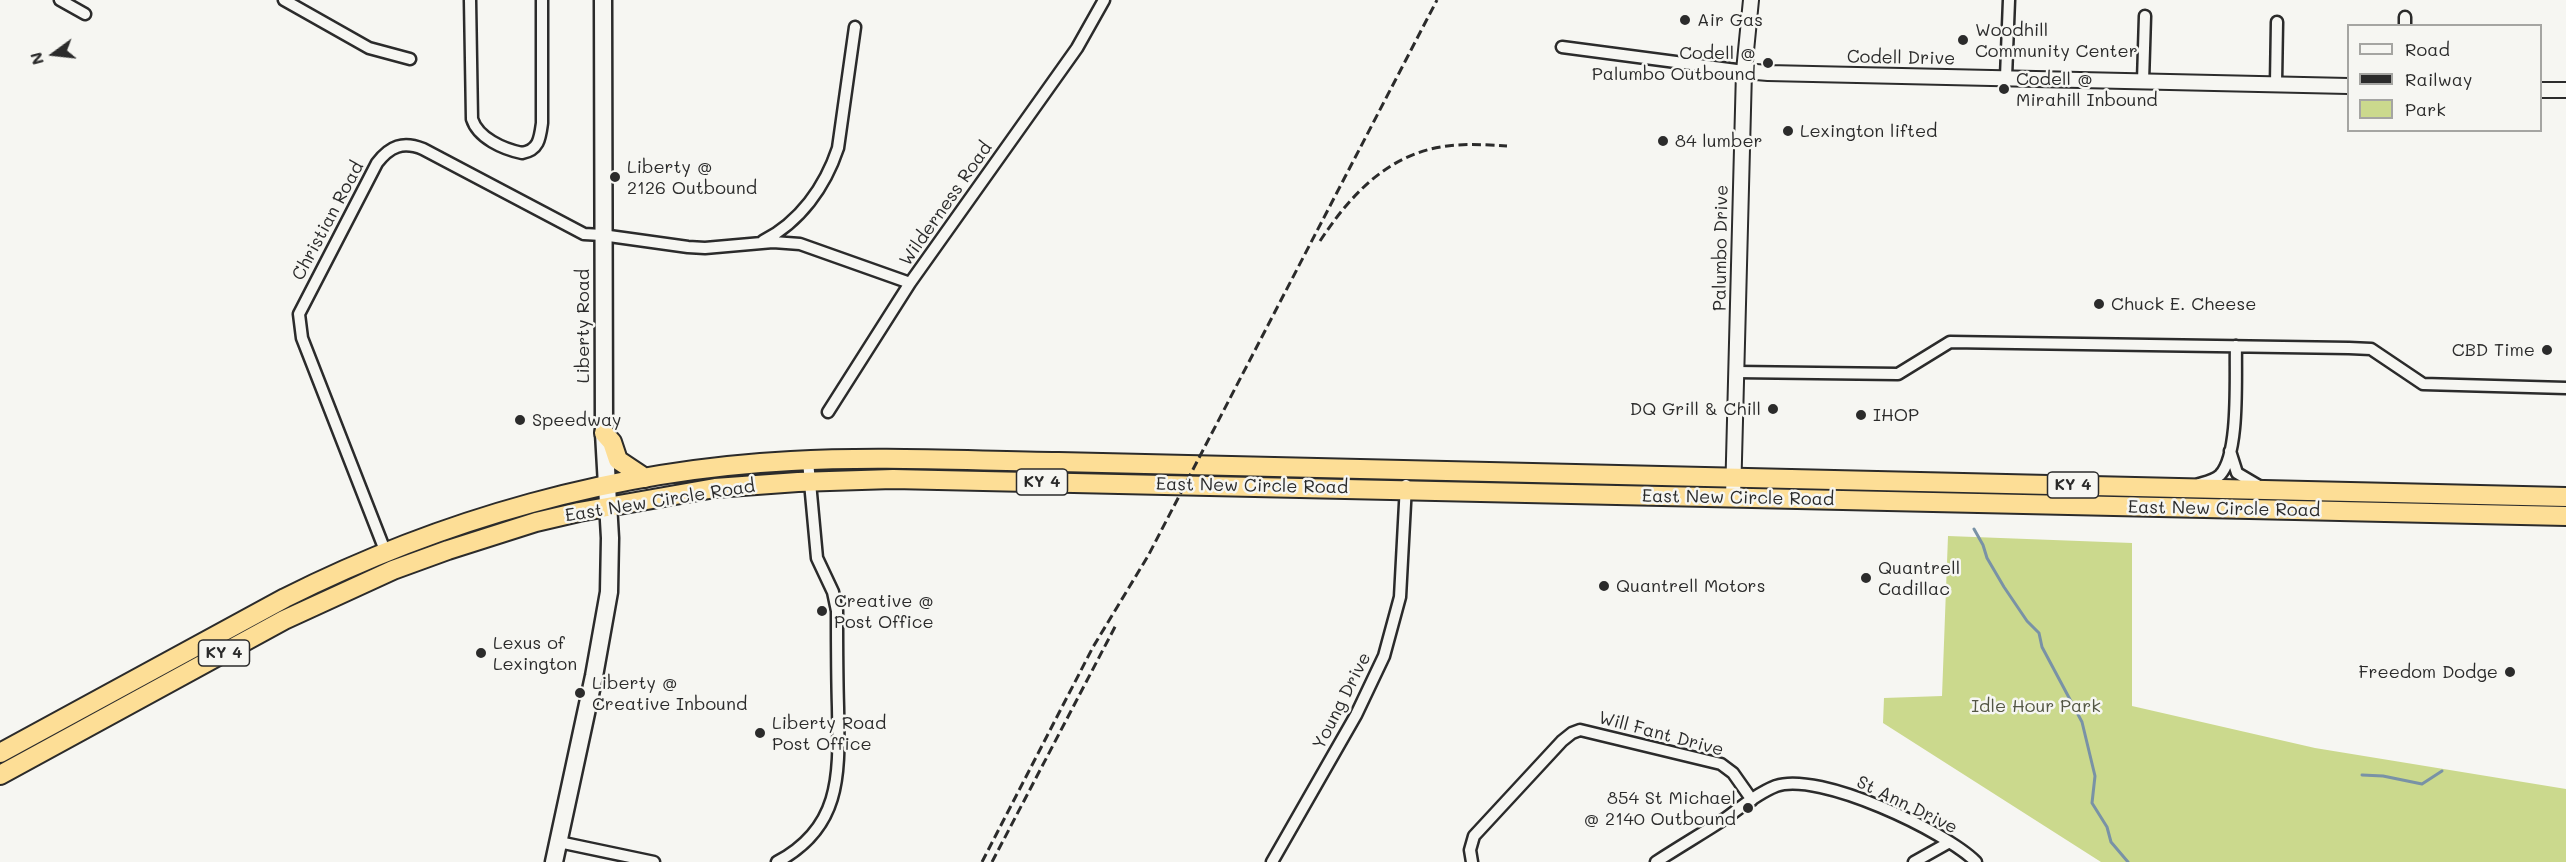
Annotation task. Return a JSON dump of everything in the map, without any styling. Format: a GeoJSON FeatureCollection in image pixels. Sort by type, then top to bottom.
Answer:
{"type":"FeatureCollection","features":[{"type":"Feature","properties":{"kind":"highway"},"geometry":{"type":"LineString","coordinates":[[604,433],[612,442],[618,460],[645,478]]}},
{"type":"Feature","properties":{"kind":"highway","name":"East New Circle Road"},"geometry":{"type":"LineString","coordinates":[[0,753],[305,588],[378,556],[445,530],[523,505],[606,485],[720,466],[808,460],[966,461],[2566,497]]}},
{"type":"Feature","properties":{"kind":"highway","name":"East New Circle Road"},"geometry":{"type":"LineString","coordinates":[[0,775],[284,620],[393,570],[526,525],[715,488],[905,479],[2566,516]]}},
{"type":"Feature","properties":{"kind":"highway"},"geometry":{"type":"LineString","coordinates":[[378,556],[393,570]]}},
{"type":"Feature","properties":{"kind":"highway"},"geometry":{"type":"LineString","coordinates":[[186,674],[184,669],[190,659],[190,649]]}},
{"type":"Feature","properties":{"kind":"highway"},"geometry":{"type":"LineString","coordinates":[[111,714],[132,692],[131,685],[125,684]]}},
{"type":"Feature","properties":{"kind":"main road","name":"Liberty Road"},"geometry":{"type":"LineString","coordinates":[[554,862],[606,620],[610,538],[604,433],[603,0]]}},
{"type":"Feature","properties":{"kind":"street"},"geometry":{"type":"LineString","coordinates":[[60,0],[85,14]]}},
{"type":"Feature","properties":{"kind":"street"},"geometry":{"type":"LineString","coordinates":[[284,0],[369,48],[410,59]]}},
{"type":"Feature","properties":{"kind":"street"},"geometry":{"type":"LineString","coordinates":[[470,0],[471,112],[474,127],[489,140],[522,153],[536,147],[540,139],[542,0]]}},
{"type":"Feature","properties":{"kind":"street","name":"Wilderness Road"},"geometry":{"type":"LineString","coordinates":[[602,235],[705,248],[760,242],[800,244],[910,283],[1077,48],[1104,0]]}},
{"type":"Feature","properties":{"kind":"street","name":"Palumbo Drive"},"geometry":{"type":"LineString","coordinates":[[1733,498],[1744,70],[1751,0]]}},
{"type":"Feature","properties":{"kind":"street"},"geometry":{"type":"LineString","coordinates":[[2006,78],[2009,0]]}},
{"type":"Feature","properties":{"kind":"street"},"geometry":{"type":"LineString","coordinates":[[2143,81],[2145,16]]}},
{"type":"Feature","properties":{"kind":"street"},"geometry":{"type":"LineString","coordinates":[[2276,83],[2277,22]]}},
{"type":"Feature","properties":{"kind":"street"},"geometry":{"type":"LineString","coordinates":[[760,242],[782,229],[805,208],[826,177],[834,159],[838,148],[855,27]]}},
{"type":"Feature","properties":{"kind":"street","name":"Codell Drive"},"geometry":{"type":"LineString","coordinates":[[1563,47],[1768,73],[2347,86]]}},
{"type":"Feature","properties":{"kind":"street"},"geometry":{"type":"LineString","coordinates":[[2542,90],[2566,90]]}},
{"type":"Feature","properties":{"kind":"street","name":"Christian Road"},"geometry":{"type":"LineString","coordinates":[[378,556],[378,531],[298,324],[299,314],[307,295],[383,156],[399,145],[416,146],[584,234],[602,235]]}},
{"type":"Feature","properties":{"kind":"street"},"geometry":{"type":"LineString","coordinates":[[828,412],[910,283]]}},
{"type":"Feature","properties":{"kind":"street"},"geometry":{"type":"LineString","coordinates":[[1736,372],[1899,375],[1950,342],[2236,346],[2371,349],[2423,384],[2566,388]]}},
{"type":"Feature","properties":{"kind":"street"},"geometry":{"type":"LineString","coordinates":[[2187,489],[2218,477],[2224,469],[2235,436],[2236,346]]}},
{"type":"Feature","properties":{"kind":"street"},"geometry":{"type":"LineString","coordinates":[[2230,451],[2237,473],[2265,489]]}},
{"type":"Feature","properties":{"kind":"street"},"geometry":{"type":"LineString","coordinates":[[777,862],[803,843],[820,823],[829,806],[838,771],[837,611],[833,592],[817,558],[808,460]]}},
{"type":"Feature","properties":{"kind":"street","name":"Young Drive"},"geometry":{"type":"LineString","coordinates":[[1277,860],[1356,715],[1384,656],[1400,597],[1406,470]]}},
{"type":"Feature","properties":{"kind":"street"},"geometry":{"type":"LineString","coordinates":[[378,531],[378,556]]}},
{"type":"Feature","properties":{"kind":"street","name":"Will Fant Drive"},"geometry":{"type":"LineString","coordinates":[[1472,862],[1470,850],[1474,836],[1562,741],[1580,730],[1721,764],[1733,773],[1752,800]]}},
{"type":"Feature","properties":{"kind":"street","name":"St Ann Drive"},"geometry":{"type":"LineString","coordinates":[[1656,862],[1752,800],[1785,784],[1814,785],[1874,804],[1948,843],[1976,862]]}},
{"type":"Feature","properties":{"kind":"street"},"geometry":{"type":"LineString","coordinates":[[559,842],[654,862]]}},
{"type":"Feature","properties":{"kind":"street"},"geometry":{"type":"LineString","coordinates":[[1914,862],[1948,843]]}},
{"type":"Feature","properties":{"kind":"green space","name":"Idle Hour Park"},"geometry":{"type":"Polygon","coordinates":[[[1948,536],[2132,543],[2132,706],[2315,748],[2566,789],[2566,862],[2101,862],[1883,723],[1884,698],[1942,696],[1948,536]]]}},
{"type":"Feature","properties":{"kind":"waterway"},"geometry":{"type":"LineString","coordinates":[[1974,529],[2004,587],[2027,621],[2039,633],[2042,647],[2082,722],[2095,776],[2092,803],[2107,827],[2111,842],[2128,862]]}},
{"type":"Feature","properties":{"kind":"waterway"},"geometry":{"type":"LineString","coordinates":[[2362,775],[2383,776],[2422,784],[2442,771]]}},
{"type":"Feature","properties":{"kind":"railway"},"geometry":{"type":"LineString","coordinates":[[982,862],[1093,647],[1148,556],[1437,0]]}},
{"type":"Feature","properties":{"kind":"railway"},"geometry":{"type":"LineString","coordinates":[[1320,241],[1346,205],[1377,176],[1394,164],[1434,148],[1457,145],[1507,146]]}},
{"type":"Feature","properties":{"kind":"railway"},"geometry":{"type":"LineString","coordinates":[[992,862],[1117,623]]}},
{"type":"Feature","properties":{"kind":"place","name":"Air Gas"},"geometry":{"type":"Point","coordinates":[1685,20]}},
{"type":"Feature","properties":{"kind":"place","name":"Woodhill Community Center"},"geometry":{"type":"Point","coordinates":[1963,40]}},
{"type":"Feature","properties":{"kind":"place","name":"Codell @ Palumbo Outbound"},"geometry":{"type":"Point","coordinates":[1768,63]}},
{"type":"Feature","properties":{"kind":"place","name":"Codell @ Mirahill Inbound"},"geometry":{"type":"Point","coordinates":[2004,89]}},
{"type":"Feature","properties":{"kind":"place","name":"Lexington lifted"},"geometry":{"type":"Point","coordinates":[1788,131]}},
{"type":"Feature","properties":{"kind":"place","name":"84 lumber"},"geometry":{"type":"Point","coordinates":[1663,141]}},
{"type":"Feature","properties":{"kind":"place","name":"Liberty @ 2126 Outbound"},"geometry":{"type":"Point","coordinates":[615,177]}},
{"type":"Feature","properties":{"kind":"place","name":"Chuck E. Cheese"},"geometry":{"type":"Point","coordinates":[2099,304]}},
{"type":"Feature","properties":{"kind":"place","name":"CBD Time"},"geometry":{"type":"Point","coordinates":[2547,350]}},
{"type":"Feature","properties":{"kind":"place","name":"DQ Grill & Chill"},"geometry":{"type":"Point","coordinates":[1773,409]}},
{"type":"Feature","properties":{"kind":"place","name":"IHOP"},"geometry":{"type":"Point","coordinates":[1861,415]}},
{"type":"Feature","properties":{"kind":"place","name":"Speedway"},"geometry":{"type":"Point","coordinates":[520,420]}},
{"type":"Feature","properties":{"kind":"place","name":"Quantrell Cadillac"},"geometry":{"type":"Point","coordinates":[1866,578]}},
{"type":"Feature","properties":{"kind":"place","name":"Quantrell Motors"},"geometry":{"type":"Point","coordinates":[1604,586]}},
{"type":"Feature","properties":{"kind":"place","name":"Creative @ Post Office"},"geometry":{"type":"Point","coordinates":[822,611]}},
{"type":"Feature","properties":{"kind":"place","name":"Lexus of Lexington"},"geometry":{"type":"Point","coordinates":[481,653]}},
{"type":"Feature","properties":{"kind":"place","name":"Freedom Dodge"},"geometry":{"type":"Point","coordinates":[2510,672]}},
{"type":"Feature","properties":{"kind":"place","name":"Liberty @ Creative Inbound"},"geometry":{"type":"Point","coordinates":[580,693]}},
{"type":"Feature","properties":{"kind":"place","name":"Liberty Road Post Office"},"geometry":{"type":"Point","coordinates":[760,733]}},
{"type":"Feature","properties":{"kind":"place","name":"854 St Michael @ 2140 Outbound"},"geometry":{"type":"Point","coordinates":[1748,808]}}]}
